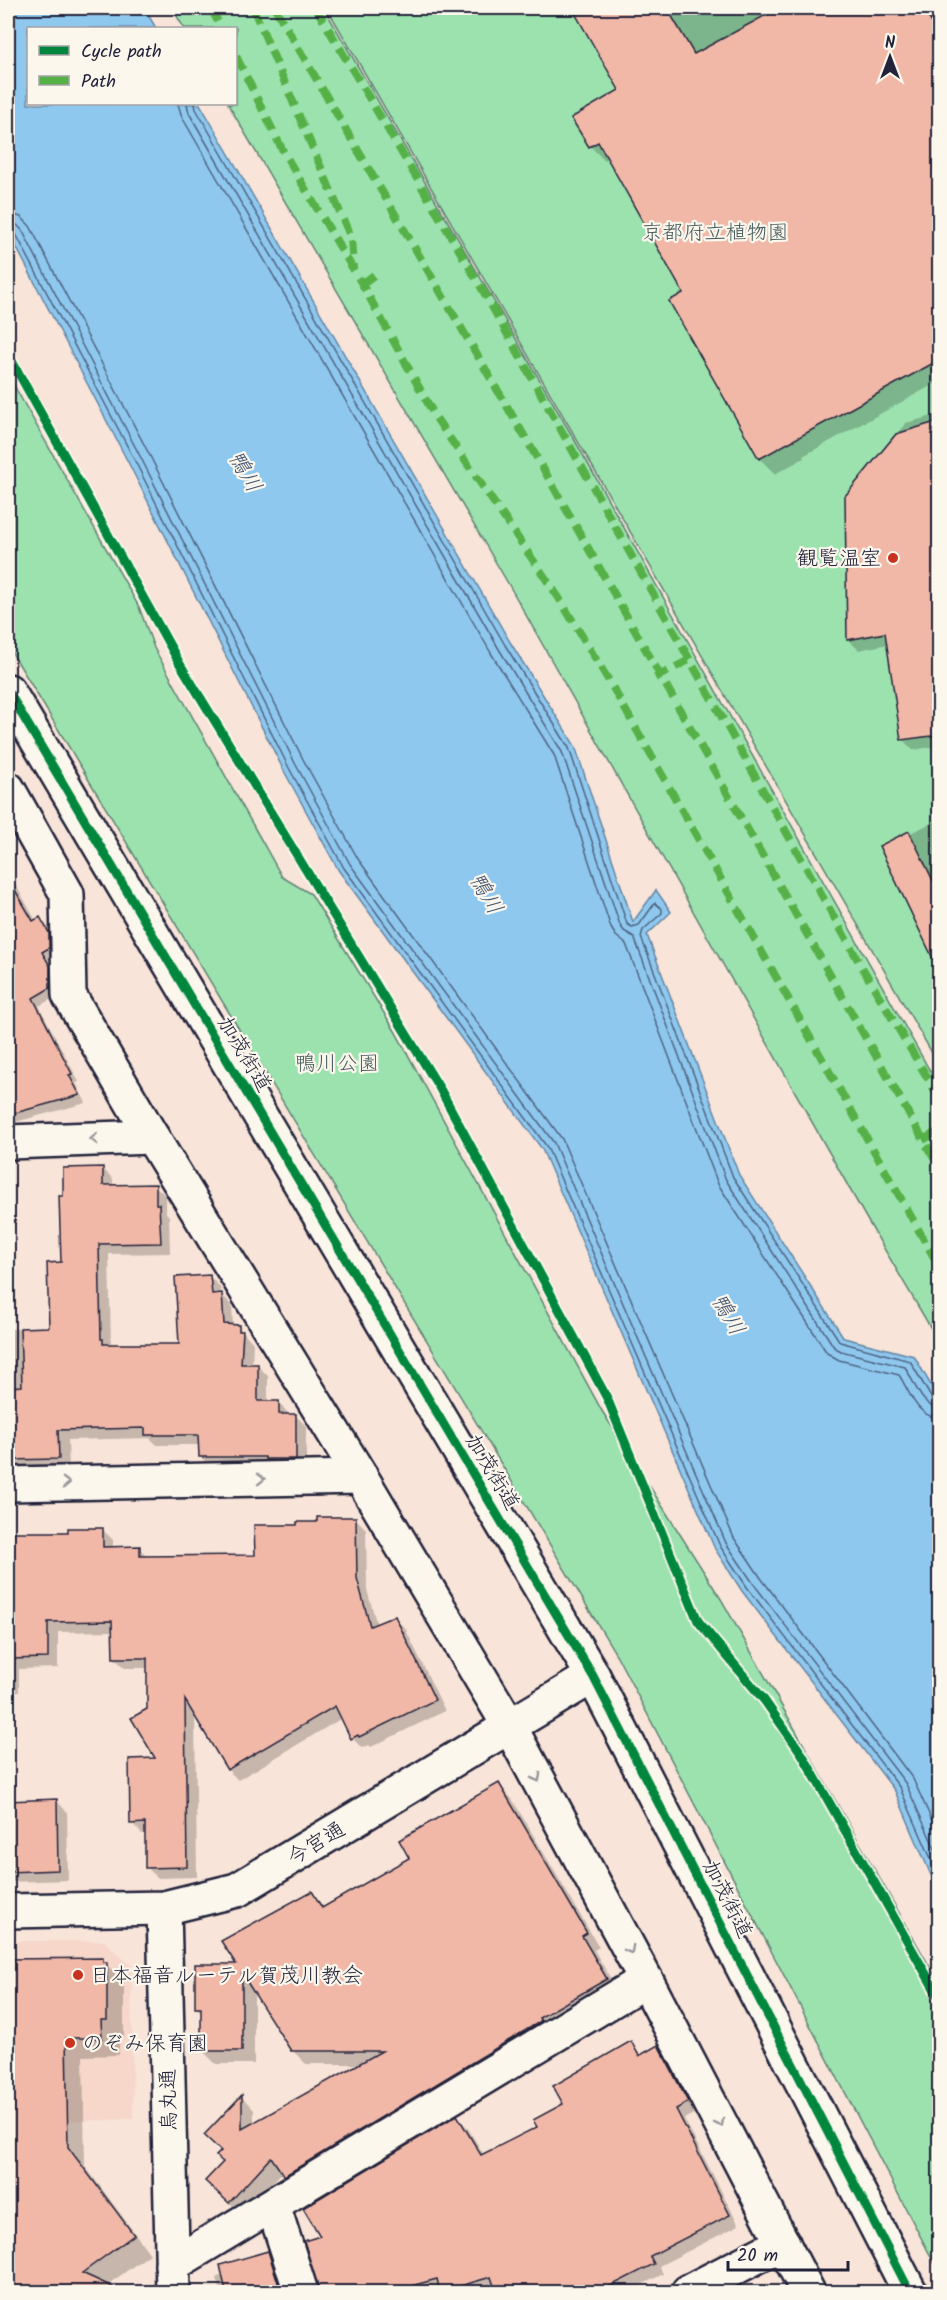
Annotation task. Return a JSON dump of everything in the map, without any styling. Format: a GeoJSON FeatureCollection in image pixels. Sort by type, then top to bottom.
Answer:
{"type":"FeatureCollection","features":[{"type":"Feature","properties":{"kind":"street","name":"加茂街道"},"geometry":{"type":"LineString","coordinates":[[8,691],[593,1676],[910,2292]]}},
{"type":"Feature","properties":{"kind":"street"},"geometry":{"type":"LineString","coordinates":[[8,789],[67,894],[69,996],[152,1137],[361,1477],[510,1726],[646,1980],[808,2292]]}},
{"type":"Feature","properties":{"kind":"street"},"geometry":{"type":"LineString","coordinates":[[8,1142],[152,1137]]}},
{"type":"Feature","properties":{"kind":"street"},"geometry":{"type":"LineString","coordinates":[[8,1485],[361,1477]]}},
{"type":"Feature","properties":{"kind":"street","name":"今宮通"},"geometry":{"type":"LineString","coordinates":[[8,1911],[164,1908],[237,1890],[593,1676]]}},
{"type":"Feature","properties":{"kind":"street","name":"烏丸通"},"geometry":{"type":"LineString","coordinates":[[164,1908],[173,2279]]}},
{"type":"Feature","properties":{"kind":"street"},"geometry":{"type":"LineString","coordinates":[[173,2279],[273,2205],[646,1980]]}},
{"type":"Feature","properties":{"kind":"street"},"geometry":{"type":"LineString","coordinates":[[273,2205],[301,2292]]}},
{"type":"Feature","properties":{"kind":"street"},"geometry":{"type":"LineString","coordinates":[[688,2292],[783,2243]]}},
{"type":"Feature","properties":{"kind":"shaded area","name":"のぞみ保育園"},"geometry":{"type":"Polygon","coordinates":[[[8,1941],[104,1941],[131,1966],[133,2119],[8,2123],[8,1941]]]}},
{"type":"Feature","properties":{"kind":"green space"},"geometry":{"type":"Polygon","coordinates":[[[172,8],[324,8],[574,439],[939,1087],[939,1342],[865,1216],[509,585],[229,105],[237,105],[237,27],[183,27],[172,8]]]}},
{"type":"Feature","properties":{"kind":"green space","name":"京都府立植物園"},"geometry":{"type":"Polygon","coordinates":[[[327,8],[939,8],[939,1065],[327,8]]]}},
{"type":"Feature","properties":{"kind":"green space","name":"鴨川公園"},"geometry":{"type":"Polygon","coordinates":[[[8,375],[139,607],[154,648],[282,877],[311,894],[395,1031],[602,1411],[721,1599],[939,1983],[939,2272],[617,1656],[8,646],[8,375]]]}},
{"type":"Feature","properties":{"kind":"water","name":"鴨川"},"geometry":{"type":"Polygon","coordinates":[[[8,8],[144,8],[155,27],[27,27],[27,105],[201,105],[510,642],[575,746],[633,922],[656,890],[671,912],[647,935],[739,1175],[844,1338],[914,1356],[939,1399],[939,1894],[895,1791],[742,1591],[715,1549],[542,1149],[339,871],[284,771],[8,231],[8,8]]]}},
{"type":"Feature","properties":{"kind":"building"},"geometry":{"type":"Polygon","coordinates":[[[572,8],[667,8],[694,54],[779,8],[923,8],[939,36],[939,360],[759,459],[669,301],[683,293],[598,142],[589,147],[571,118],[619,90],[572,8]]]}},
{"type":"Feature","properties":{"kind":"building","name":"観覧温室"},"geometry":{"type":"Polygon","coordinates":[[[939,421],[939,735],[901,740],[885,633],[847,640],[845,496],[896,434],[939,421]]]}},
{"type":"Feature","properties":{"kind":"building"},"geometry":{"type":"Polygon","coordinates":[[[909,831],[939,893],[939,971],[879,846],[909,831]]]}},
{"type":"Feature","properties":{"kind":"building"},"geometry":{"type":"Polygon","coordinates":[[[8,878],[33,921],[40,917],[49,933],[49,948],[42,952],[50,966],[50,988],[33,998],[72,1074],[69,1075],[80,1095],[8,1115],[8,878]]]}},
{"type":"Feature","properties":{"kind":"building"},"geometry":{"type":"Polygon","coordinates":[[[103,1167],[103,1185],[156,1184],[161,1243],[99,1244],[103,1344],[179,1344],[175,1277],[210,1275],[212,1294],[222,1293],[224,1324],[239,1325],[239,1331],[243,1331],[241,1364],[258,1364],[258,1401],[279,1401],[279,1414],[296,1414],[296,1459],[199,1457],[198,1435],[145,1435],[145,1428],[58,1430],[59,1459],[8,1460],[8,1387],[22,1386],[20,1328],[49,1327],[47,1263],[61,1262],[59,1196],[63,1196],[63,1168],[103,1167]]]}},
{"type":"Feature","properties":{"kind":"building"},"geometry":{"type":"Polygon","coordinates":[[[317,1517],[356,1517],[357,1578],[370,1626],[395,1616],[435,1700],[351,1739],[335,1706],[227,1770],[185,1700],[187,1867],[145,1868],[145,1823],[130,1824],[129,1759],[155,1758],[131,1718],[147,1709],[147,1658],[113,1658],[112,1621],[48,1622],[48,1658],[8,1659],[8,1532],[68,1532],[68,1528],[103,1528],[103,1547],[140,1546],[140,1556],[255,1555],[254,1525],[297,1525],[297,1522],[317,1522],[317,1517]]]}},
{"type":"Feature","properties":{"kind":"building"},"geometry":{"type":"Polygon","coordinates":[[[499,1783],[587,1933],[582,1936],[607,1979],[539,2018],[541,2021],[284,2176],[271,2157],[229,2203],[205,2181],[223,2162],[216,2156],[221,2151],[204,2135],[242,2095],[242,2129],[382,2051],[291,2051],[242,1974],[242,2051],[201,2051],[201,2008],[195,2008],[195,1964],[236,1964],[221,1941],[312,1891],[322,1908],[409,1858],[399,1840],[499,1783]]]}},
{"type":"Feature","properties":{"kind":"building"},"geometry":{"type":"Polygon","coordinates":[[[57,1799],[58,1870],[8,1872],[8,1801],[57,1799]]]}},
{"type":"Feature","properties":{"kind":"building"},"geometry":{"type":"Polygon","coordinates":[[[103,1958],[103,1962],[107,1962],[107,2020],[101,2020],[102,2038],[66,2038],[68,2147],[134,2235],[82,2273],[124,2292],[18,2292],[8,2272],[8,1959],[103,1958]]]}},
{"type":"Feature","properties":{"kind":"building"},"geometry":{"type":"Polygon","coordinates":[[[631,2041],[639,2056],[658,2045],[688,2102],[676,2109],[730,2215],[650,2256],[654,2264],[599,2292],[496,2292],[491,2277],[440,2292],[437,2279],[389,2292],[319,2292],[304,2241],[320,2236],[303,2208],[457,2115],[481,2155],[537,2127],[533,2120],[563,2104],[553,2086],[631,2041]]]}},
{"type":"Feature","properties":{"kind":"building"},"geometry":{"type":"Polygon","coordinates":[[[268,2251],[281,2292],[226,2292],[220,2265],[268,2251]]]}},
{"type":"Feature","properties":{"kind":"marked path"},"geometry":{"type":"LineString","coordinates":[[211,8],[220,27]]}},
{"type":"Feature","properties":{"kind":"marked path"},"geometry":{"type":"LineString","coordinates":[[253,8],[351,238],[353,267]]}},
{"type":"Feature","properties":{"kind":"marked path"},"geometry":{"type":"LineString","coordinates":[[275,8],[540,463],[940,1169]]}},
{"type":"Feature","properties":{"kind":"marked path"},"geometry":{"type":"LineString","coordinates":[[316,8],[481,287],[863,969],[940,1099]]}},
{"type":"Feature","properties":{"kind":"marked path"},"geometry":{"type":"LineString","coordinates":[[237,58],[284,153],[362,284],[436,418],[559,598],[612,686],[940,1268]]}},
{"type":"Feature","properties":{"kind":"marked path"},"geometry":{"type":"LineString","coordinates":[[362,284],[374,275]]}},
{"type":"Feature","properties":{"kind":"marked path"},"geometry":{"type":"LineString","coordinates":[[655,678],[689,660]]}},
{"type":"Feature","properties":{"kind":"marked path"},"geometry":{"type":"LineString","coordinates":[[923,1140],[940,1130]]}},
{"type":"Feature","properties":{"kind":"cycle path"},"geometry":{"type":"LineString","coordinates":[[8,354],[180,664],[440,1089],[607,1398],[698,1621],[764,1700],[802,1754],[940,1999]]}},
{"type":"Feature","properties":{"kind":"cycle path"},"geometry":{"type":"LineString","coordinates":[[8,691],[593,1676],[910,2292]]}},
{"type":"Feature","properties":{"kind":"place","name":"観覧温室"},"geometry":{"type":"Point","coordinates":[893,558]}},
{"type":"Feature","properties":{"kind":"place","name":"日本福音ルーテル賀茂川教会"},"geometry":{"type":"Point","coordinates":[78,1975]}},
{"type":"Feature","properties":{"kind":"place","name":"のぞみ保育園"},"geometry":{"type":"Point","coordinates":[70,2043]}}]}
